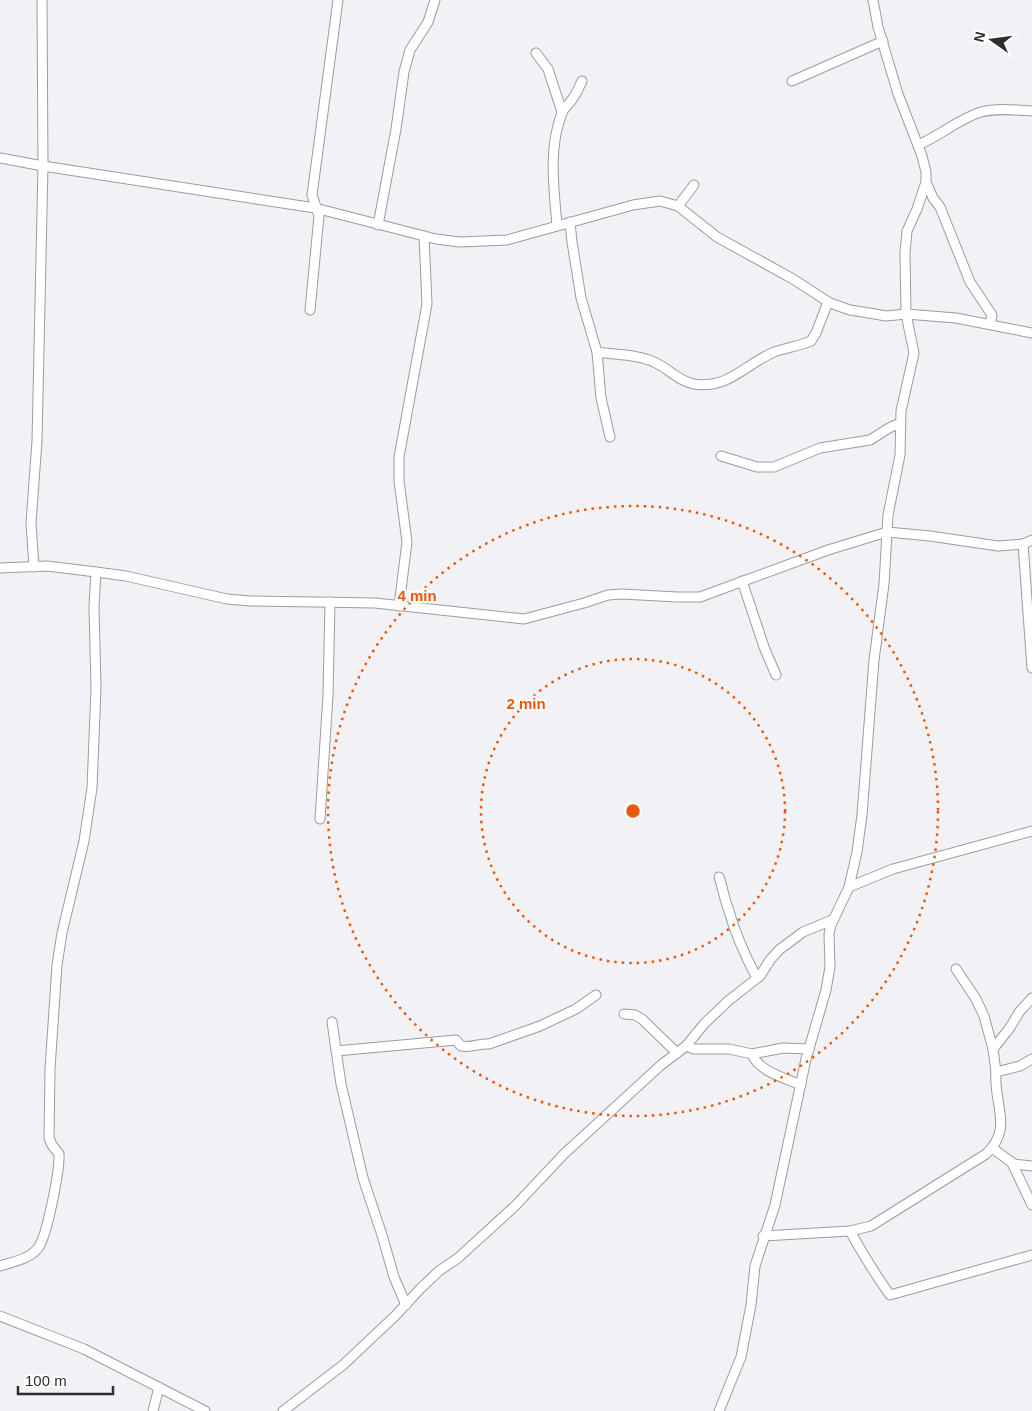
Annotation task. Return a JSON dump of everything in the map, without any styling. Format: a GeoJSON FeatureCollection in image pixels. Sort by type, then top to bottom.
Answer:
{"type":"FeatureCollection","features":[{"type":"Feature","properties":{"kind":"street"},"geometry":{"type":"LineString","coordinates":[[34,567],[31,523],[37,441],[43,166],[42,0]]}},
{"type":"Feature","properties":{"kind":"street"},"geometry":{"type":"LineString","coordinates":[[310,310],[319,216],[312,195],[338,0]]}},
{"type":"Feature","properties":{"kind":"street"},"geometry":{"type":"LineString","coordinates":[[378,225],[396,129],[404,72],[410,50],[428,22],[435,0]]}},
{"type":"Feature","properties":{"kind":"street"},"geometry":{"type":"LineString","coordinates":[[873,0],[898,94],[924,164],[926,182],[933,198],[940,207],[970,282],[992,315],[990,324]]}},
{"type":"Feature","properties":{"kind":"street"},"geometry":{"type":"LineString","coordinates":[[792,81],[883,41]]}},
{"type":"Feature","properties":{"kind":"street"},"geometry":{"type":"LineString","coordinates":[[536,53],[548,69],[562,112]]}},
{"type":"Feature","properties":{"kind":"street"},"geometry":{"type":"LineString","coordinates":[[557,225],[553,180],[556,138],[562,112],[572,100],[582,81]]}},
{"type":"Feature","properties":{"kind":"street"},"geometry":{"type":"LineString","coordinates":[[918,145],[979,113],[999,109],[1032,111]]}},
{"type":"Feature","properties":{"kind":"street"},"geometry":{"type":"LineString","coordinates":[[0,158],[315,208],[424,236],[460,242],[507,240],[557,225],[654,201],[669,202],[678,206],[717,237],[793,279],[828,302],[850,310],[886,316],[906,314],[956,318],[1032,333]]}},
{"type":"Feature","properties":{"kind":"street"},"geometry":{"type":"LineString","coordinates":[[719,1411],[741,1357],[751,1305],[755,1266],[774,1205],[809,1049],[826,990],[830,967],[829,934],[832,920],[849,887],[856,852],[862,815],[867,734],[884,584],[888,515],[900,455],[901,411],[914,353],[906,314],[904,275],[907,231],[917,210],[926,182]]}},
{"type":"Feature","properties":{"kind":"street"},"geometry":{"type":"LineString","coordinates":[[678,206],[694,185]]}},
{"type":"Feature","properties":{"kind":"street"},"geometry":{"type":"LineString","coordinates":[[570,222],[583,310],[597,352],[601,398],[610,437]]}},
{"type":"Feature","properties":{"kind":"street"},"geometry":{"type":"LineString","coordinates":[[399,606],[407,542],[399,481],[399,457],[427,304],[424,236]]}},
{"type":"Feature","properties":{"kind":"street"},"geometry":{"type":"LineString","coordinates":[[597,352],[650,360],[682,380],[693,384],[719,384],[765,356],[789,347],[811,342],[828,302]]}},
{"type":"Feature","properties":{"kind":"street"},"geometry":{"type":"LineString","coordinates":[[722,456],[758,467],[774,467],[820,448],[870,440],[889,428],[900,424]]}},
{"type":"Feature","properties":{"kind":"street"},"geometry":{"type":"LineString","coordinates":[[0,568],[54,566],[126,576],[227,599],[270,603],[330,602],[399,606],[524,619],[608,595],[700,597],[828,550],[887,532],[930,536],[988,545],[1023,544],[1032,540]]}},
{"type":"Feature","properties":{"kind":"street"},"geometry":{"type":"LineString","coordinates":[[1023,544],[1032,668]]}},
{"type":"Feature","properties":{"kind":"street"},"geometry":{"type":"LineString","coordinates":[[0,1266],[33,1253],[42,1242],[57,1172],[59,1154],[50,1142],[49,1132],[52,1035],[57,965],[62,933],[84,841],[92,788],[96,688],[94,607],[96,572]]}},
{"type":"Feature","properties":{"kind":"street"},"geometry":{"type":"LineString","coordinates":[[742,581],[764,647],[776,675]]}},
{"type":"Feature","properties":{"kind":"street"},"geometry":{"type":"LineString","coordinates":[[320,819],[328,695],[330,602]]}},
{"type":"Feature","properties":{"kind":"street"},"geometry":{"type":"LineString","coordinates":[[849,887],[893,869],[1032,831]]}},
{"type":"Feature","properties":{"kind":"street"},"geometry":{"type":"LineString","coordinates":[[719,877],[744,954],[758,978]]}},
{"type":"Feature","properties":{"kind":"street"},"geometry":{"type":"LineString","coordinates":[[283,1411],[342,1365],[439,1271],[458,1258],[515,1206],[564,1154],[661,1065],[686,1046],[704,1024],[728,1001],[758,978],[774,955],[803,932],[832,920]]}},
{"type":"Feature","properties":{"kind":"street"},"geometry":{"type":"LineString","coordinates":[[763,1236],[850,1231],[871,1226],[986,1154],[992,1148],[999,1138],[1001,1128],[993,1049],[984,1016],[976,999],[956,970]]}},
{"type":"Feature","properties":{"kind":"street"},"geometry":{"type":"LineString","coordinates":[[336,1051],[456,1040],[461,1046],[471,1048],[489,1044],[540,1026],[576,1009],[596,995]]}},
{"type":"Feature","properties":{"kind":"street"},"geometry":{"type":"LineString","coordinates":[[993,1049],[1020,1011],[1032,998]]}},
{"type":"Feature","properties":{"kind":"street"},"geometry":{"type":"LineString","coordinates":[[624,1014],[635,1015],[642,1019],[677,1053]]}},
{"type":"Feature","properties":{"kind":"street"},"geometry":{"type":"LineString","coordinates":[[332,1022],[347,1114],[363,1178],[394,1277],[406,1305]]}},
{"type":"Feature","properties":{"kind":"street"},"geometry":{"type":"LineString","coordinates":[[686,1046],[694,1050],[729,1049],[752,1054],[783,1048],[809,1049]]}},
{"type":"Feature","properties":{"kind":"street"},"geometry":{"type":"LineString","coordinates":[[752,1054],[753,1058],[767,1070],[801,1085]]}},
{"type":"Feature","properties":{"kind":"street"},"geometry":{"type":"LineString","coordinates":[[996,1072],[1020,1066],[1032,1059]]}},
{"type":"Feature","properties":{"kind":"street"},"geometry":{"type":"LineString","coordinates":[[992,1148],[1012,1163],[1032,1206]]}},
{"type":"Feature","properties":{"kind":"street"},"geometry":{"type":"LineString","coordinates":[[1012,1163],[1032,1166]]}},
{"type":"Feature","properties":{"kind":"street"},"geometry":{"type":"LineString","coordinates":[[850,1231],[871,1268],[890,1295],[1032,1255]]}},
{"type":"Feature","properties":{"kind":"street"},"geometry":{"type":"LineString","coordinates":[[0,1316],[84,1349],[205,1411]]}},
{"type":"Feature","properties":{"kind":"street"},"geometry":{"type":"LineString","coordinates":[[153,1411],[159,1387]]}}]}
